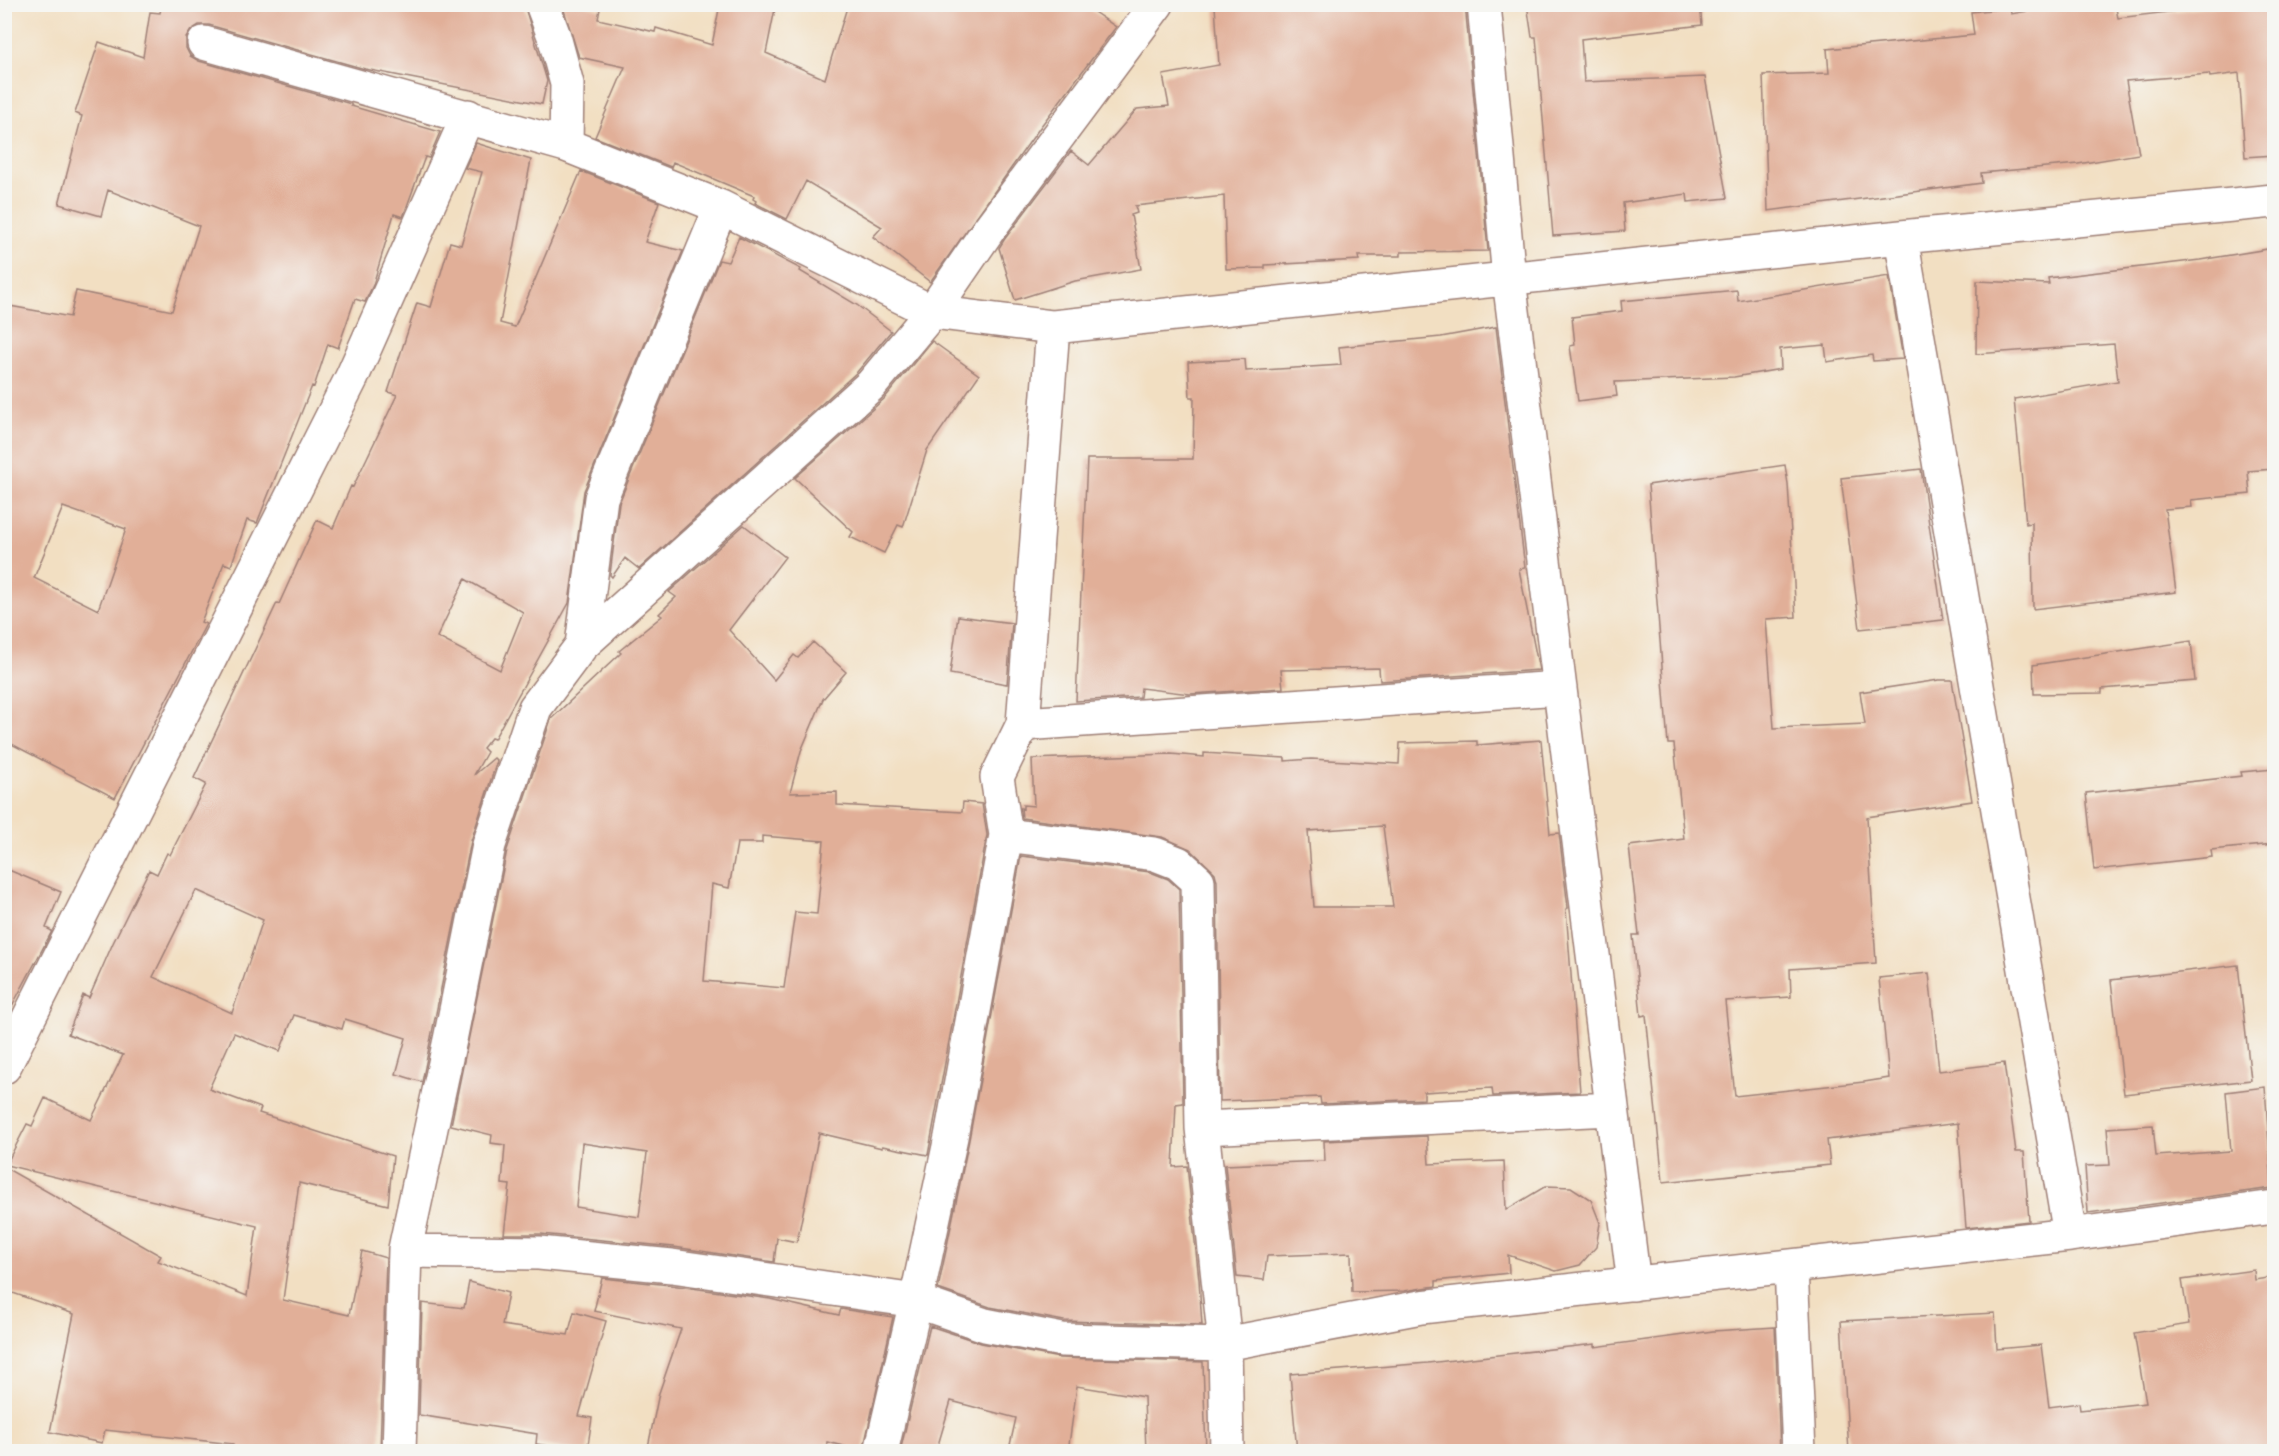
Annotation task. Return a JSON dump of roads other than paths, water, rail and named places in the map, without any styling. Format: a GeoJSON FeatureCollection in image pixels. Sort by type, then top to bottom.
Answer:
{"type":"FeatureCollection","features":[{"type":"Feature","properties":{"kind":"street"},"geometry":{"type":"LineString","coordinates":[[542,4],[554,36],[567,84],[566,145]]}},
{"type":"Feature","properties":{"kind":"street"},"geometry":{"type":"LineString","coordinates":[[1484,4],[1509,279],[1634,1284]]}},
{"type":"Feature","properties":{"kind":"street"},"geometry":{"type":"LineString","coordinates":[[399,1452],[405,1249],[452,1035],[489,845],[535,708],[582,645],[871,385],[932,312],[989,229],[1154,5]]}},
{"type":"Feature","properties":{"kind":"street"},"geometry":{"type":"LineString","coordinates":[[204,43],[566,145],[721,207],[932,312],[1053,327],[1900,237],[2274,201]]}},
{"type":"Feature","properties":{"kind":"street"},"geometry":{"type":"LineString","coordinates":[[4,1067],[352,377],[468,116]]}},
{"type":"Feature","properties":{"kind":"street"},"geometry":{"type":"LineString","coordinates":[[582,645],[601,498],[721,207]]}},
{"type":"Feature","properties":{"kind":"street"},"geometry":{"type":"LineString","coordinates":[[1900,237],[2070,1235]]}},
{"type":"Feature","properties":{"kind":"street"},"geometry":{"type":"LineString","coordinates":[[881,1452],[951,1137],[1006,835],[997,777],[1023,724],[1053,327]]}},
{"type":"Feature","properties":{"kind":"street"},"geometry":{"type":"LineString","coordinates":[[1023,724],[1560,688]]}},
{"type":"Feature","properties":{"kind":"street"},"geometry":{"type":"LineString","coordinates":[[1006,835],[1155,854],[1178,862],[1198,881],[1202,1128],[1225,1344],[1227,1452]]}},
{"type":"Feature","properties":{"kind":"street"},"geometry":{"type":"LineString","coordinates":[[1202,1128],[1612,1109]]}},
{"type":"Feature","properties":{"kind":"street"},"geometry":{"type":"LineString","coordinates":[[405,1249],[408,1251],[539,1253],[672,1266],[916,1302],[985,1325],[1062,1340],[1225,1344],[1421,1307],[2070,1235],[2274,1206]]}},
{"type":"Feature","properties":{"kind":"street"},"geometry":{"type":"LineString","coordinates":[[1791,1267],[1799,1452]]}}]}
